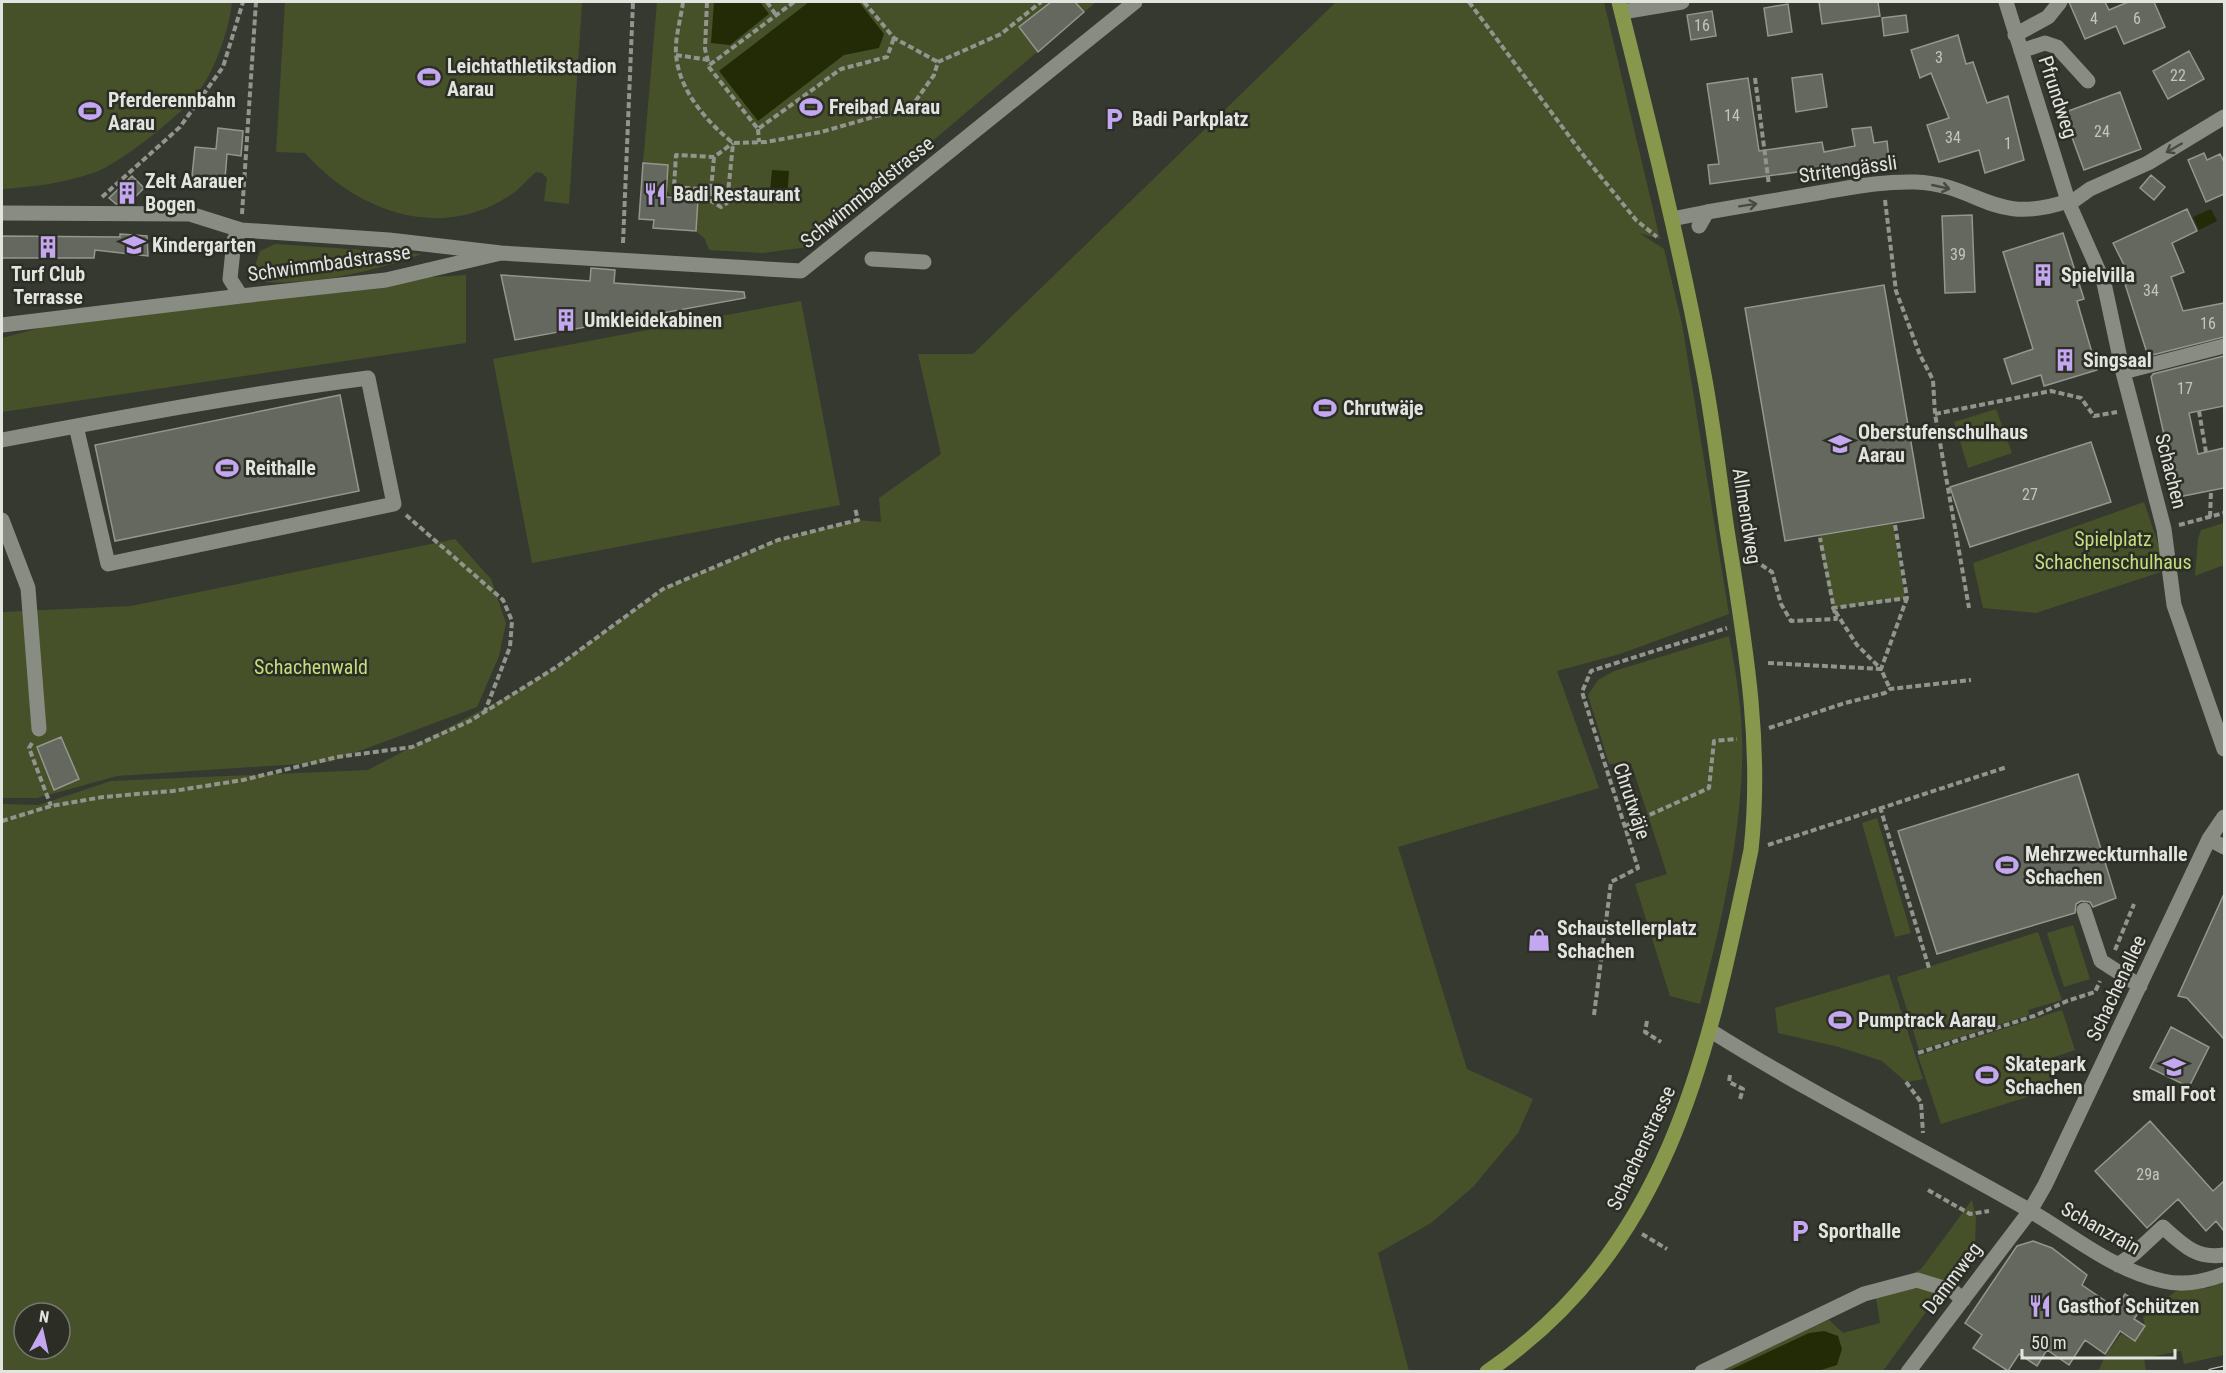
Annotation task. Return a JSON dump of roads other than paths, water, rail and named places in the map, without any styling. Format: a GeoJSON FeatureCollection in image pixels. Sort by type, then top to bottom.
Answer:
{"type":"FeatureCollection","features":[{"type":"Feature","properties":{"kind":"main road","name":"Allmendweg"},"geometry":{"type":"LineString","coordinates":[[1621,7],[1677,238],[1703,367],[1742,623],[1755,733],[1756,785],[1751,850],[1711,1031]]}},
{"type":"Feature","properties":{"kind":"main road","name":"Schachenstrasse"},"geometry":{"type":"LineString","coordinates":[[1487,1371],[1531,1339],[1564,1309],[1617,1244],[1667,1152],[1694,1084],[1711,1031]]}},
{"type":"Feature","properties":{"kind":"street","name":"Schwimmbadstrasse"},"geometry":{"type":"LineString","coordinates":[[501,253],[386,280],[241,296],[230,279],[234,240],[241,230],[389,240],[501,253],[801,271],[1135,2]]}},
{"type":"Feature","properties":{"kind":"street","name":"Allmendweg"},"geometry":{"type":"LineString","coordinates":[[1621,7],[1682,2]]}},
{"type":"Feature","properties":{"kind":"street","name":"Pfrundweg"},"geometry":{"type":"LineString","coordinates":[[2006,2],[2069,202]]}},
{"type":"Feature","properties":{"kind":"street"},"geometry":{"type":"LineString","coordinates":[[2015,35],[2048,17],[2060,2]]}},
{"type":"Feature","properties":{"kind":"street"},"geometry":{"type":"LineString","coordinates":[[2021,51],[2045,43],[2057,47],[2088,81]]}},
{"type":"Feature","properties":{"kind":"street","name":"Stritengässli"},"geometry":{"type":"LineString","coordinates":[[1672,219],[1883,182],[1918,182],[1939,186],[2004,209],[2028,211],[2069,202],[2090,189],[2148,163],[2224,117]]}},
{"type":"Feature","properties":{"kind":"street","name":"Schachen"},"geometry":{"type":"LineString","coordinates":[[2069,202],[2104,283],[2123,372],[2135,409],[2164,529],[2174,605],[2224,749]]}},
{"type":"Feature","properties":{"kind":"street"},"geometry":{"type":"LineString","coordinates":[[1699,226],[1707,212]]}},
{"type":"Feature","properties":{"kind":"street"},"geometry":{"type":"LineString","coordinates":[[2,213],[190,214],[241,230]]}},
{"type":"Feature","properties":{"kind":"street"},"geometry":{"type":"LineString","coordinates":[[872,259],[924,262]]}},
{"type":"Feature","properties":{"kind":"street"},"geometry":{"type":"LineString","coordinates":[[2,325],[241,296]]}},
{"type":"Feature","properties":{"kind":"street"},"geometry":{"type":"LineString","coordinates":[[2123,372],[2224,346]]}},
{"type":"Feature","properties":{"kind":"street"},"geometry":{"type":"LineString","coordinates":[[2,440],[76,426],[248,394],[368,378],[394,504],[108,564],[76,426]]}},
{"type":"Feature","properties":{"kind":"street"},"geometry":{"type":"LineString","coordinates":[[2,520],[28,588],[39,729]]}},
{"type":"Feature","properties":{"kind":"street","name":"Schachenallee"},"geometry":{"type":"LineString","coordinates":[[2030,1211],[2209,839],[2224,817]]}},
{"type":"Feature","properties":{"kind":"street"},"geometry":{"type":"LineString","coordinates":[[2209,839],[2224,848]]}},
{"type":"Feature","properties":{"kind":"street"},"geometry":{"type":"LineString","coordinates":[[2084,910],[2101,961],[2140,986]]}},
{"type":"Feature","properties":{"kind":"street","name":"Schanzrain"},"geometry":{"type":"LineString","coordinates":[[1711,1031],[2030,1211],[2118,1265],[2162,1281],[2184,1284],[2205,1281],[2224,1274]]}},
{"type":"Feature","properties":{"kind":"street","name":"Dammweg"},"geometry":{"type":"LineString","coordinates":[[1908,1371],[2030,1211]]}},
{"type":"Feature","properties":{"kind":"street"},"geometry":{"type":"LineString","coordinates":[[2118,1265],[2135,1254],[2163,1227],[2188,1251],[2204,1256],[2224,1255]]}},
{"type":"Feature","properties":{"kind":"street"},"geometry":{"type":"LineString","coordinates":[[1702,1371],[1864,1294],[1917,1280],[1953,1291],[1963,1300]]}},
{"type":"Feature","properties":{"kind":"railway"},"geometry":{"type":"LineString","coordinates":[[2211,1372],[2224,1369]]}},
{"type":"Feature","properties":{"kind":"place","name":"Leichtathletikstadion Aarau"},"geometry":{"type":"Point","coordinates":[429,77]}},
{"type":"Feature","properties":{"kind":"place","name":"Freibad Aarau"},"geometry":{"type":"Point","coordinates":[811,107]}},
{"type":"Feature","properties":{"kind":"place","name":"Pferderennbahn Aarau"},"geometry":{"type":"Point","coordinates":[90,111]}},
{"type":"Feature","properties":{"kind":"place","name":"Badi Parkplatz"},"geometry":{"type":"Point","coordinates":[1114,119]}},
{"type":"Feature","properties":{"kind":"place","name":"Zelt Aarauer Bogen"},"geometry":{"type":"Point","coordinates":[127,193]}},
{"type":"Feature","properties":{"kind":"place","name":"Badi Restaurant"},"geometry":{"type":"Point","coordinates":[655,194]}},
{"type":"Feature","properties":{"kind":"place","name":"Kindergarten"},"geometry":{"type":"Point","coordinates":[134,245]}},
{"type":"Feature","properties":{"kind":"place","name":"Turf Club Terrasse"},"geometry":{"type":"Point","coordinates":[48,247]}},
{"type":"Feature","properties":{"kind":"place","name":"Spielvilla"},"geometry":{"type":"Point","coordinates":[2043,275]}},
{"type":"Feature","properties":{"kind":"place","name":"Umkleidekabinen"},"geometry":{"type":"Point","coordinates":[566,320]}},
{"type":"Feature","properties":{"kind":"place","name":"Singsaal"},"geometry":{"type":"Point","coordinates":[2065,360]}},
{"type":"Feature","properties":{"kind":"place","name":"Chrutwäje"},"geometry":{"type":"Point","coordinates":[1325,408]}},
{"type":"Feature","properties":{"kind":"place","name":"Oberstufenschulhaus Aarau"},"geometry":{"type":"Point","coordinates":[1840,444]}},
{"type":"Feature","properties":{"kind":"place","name":"Reithalle"},"geometry":{"type":"Point","coordinates":[227,468]}},
{"type":"Feature","properties":{"kind":"place","name":"Mehrzweckturnhalle Schachen"},"geometry":{"type":"Point","coordinates":[2007,865]}},
{"type":"Feature","properties":{"kind":"place","name":"Schaustellerplatz Schachen"},"geometry":{"type":"Point","coordinates":[1539,940]}},
{"type":"Feature","properties":{"kind":"place","name":"Pumptrack Aarau"},"geometry":{"type":"Point","coordinates":[1840,1020]}},
{"type":"Feature","properties":{"kind":"place","name":"small Foot"},"geometry":{"type":"Point","coordinates":[2174,1067]}},
{"type":"Feature","properties":{"kind":"place","name":"Skatepark Schachen"},"geometry":{"type":"Point","coordinates":[1987,1075]}},
{"type":"Feature","properties":{"kind":"place","name":"Sporthalle"},"geometry":{"type":"Point","coordinates":[1800,1231]}},
{"type":"Feature","properties":{"kind":"place","name":"Gasthof Schützen"},"geometry":{"type":"Point","coordinates":[2040,1306]}},
{"type":"Feature","properties":{"kind":"park label","name":"Spielplatz Schachenschulhaus"},"geometry":{"type":"Point","coordinates":[2113,550]}},
{"type":"Feature","properties":{"kind":"park label","name":"Schachenwald"},"geometry":{"type":"Point","coordinates":[311,667]}}]}
